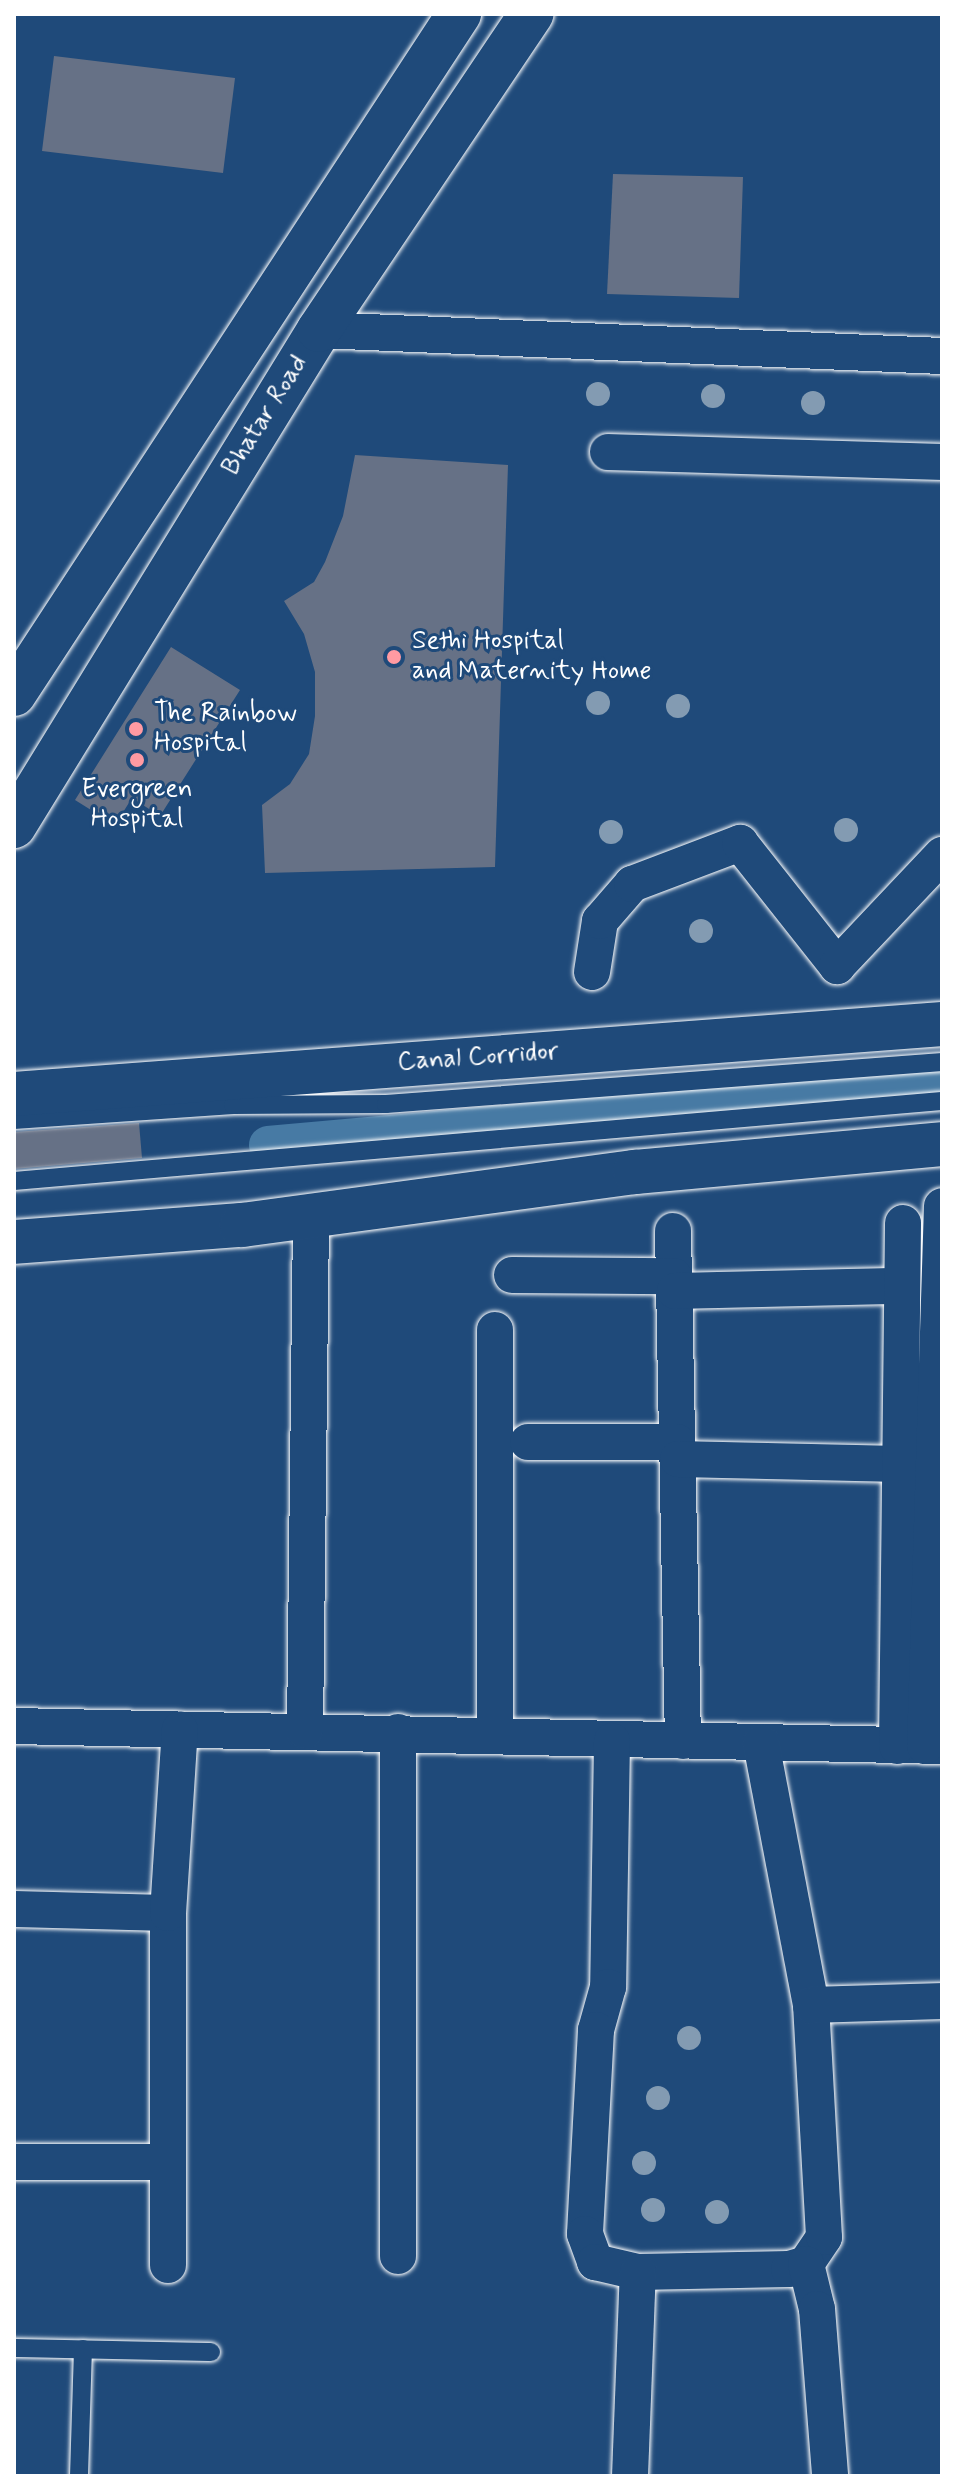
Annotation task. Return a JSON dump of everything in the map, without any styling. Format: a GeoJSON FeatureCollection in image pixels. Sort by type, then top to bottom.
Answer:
{"type":"FeatureCollection","features":[{"type":"Feature","properties":{"kind":"street"},"geometry":{"type":"LineString","coordinates":[[14,694],[459,14]]}},
{"type":"Feature","properties":{"kind":"street","name":"Bhatar Road"},"geometry":{"type":"LineString","coordinates":[[14,826],[319,330],[531,14]]}},
{"type":"Feature","properties":{"kind":"street"},"geometry":{"type":"LineString","coordinates":[[319,330],[942,356]]}},
{"type":"Feature","properties":{"kind":"street"},"geometry":{"type":"LineString","coordinates":[[608,452],[942,462]]}},
{"type":"Feature","properties":{"kind":"street"},"geometry":{"type":"LineString","coordinates":[[592,972],[600,921],[632,884],[740,843],[837,966],[942,855]]}},
{"type":"Feature","properties":{"kind":"street","name":"Canal Corridor"},"geometry":{"type":"LineString","coordinates":[[14,1094],[942,1024]]}},
{"type":"Feature","properties":{"kind":"street"},"geometry":{"type":"LineString","coordinates":[[14,1242],[311,1217],[635,1172],[942,1144]]}},
{"type":"Feature","properties":{"kind":"street"},"geometry":{"type":"LineString","coordinates":[[921,1746],[942,1206]]}},
{"type":"Feature","properties":{"kind":"street"},"geometry":{"type":"LineString","coordinates":[[305,1731],[311,1217]]}},
{"type":"Feature","properties":{"kind":"street"},"geometry":{"type":"LineString","coordinates":[[903,1223],[900,1464],[921,1746]]}},
{"type":"Feature","properties":{"kind":"street"},"geometry":{"type":"LineString","coordinates":[[673,1231],[683,1741]]}},
{"type":"Feature","properties":{"kind":"street"},"geometry":{"type":"LineString","coordinates":[[512,1275],[675,1284],[902,1286]]}},
{"type":"Feature","properties":{"kind":"street"},"geometry":{"type":"LineString","coordinates":[[495,1330],[495,1735]]}},
{"type":"Feature","properties":{"kind":"street"},"geometry":{"type":"LineString","coordinates":[[528,1442],[900,1464]]}},
{"type":"Feature","properties":{"kind":"street"},"geometry":{"type":"LineString","coordinates":[[14,1726],[398,1732],[612,1741],[921,1746]]}},
{"type":"Feature","properties":{"kind":"street"},"geometry":{"type":"LineString","coordinates":[[168,2265],[168,1913],[180,1729]]}},
{"type":"Feature","properties":{"kind":"street"},"geometry":{"type":"LineString","coordinates":[[398,1732],[398,2256]]}},
{"type":"Feature","properties":{"kind":"street"},"geometry":{"type":"LineString","coordinates":[[612,1741],[608,1987],[596,2030],[585,2234],[595,2262],[638,2272],[806,2264]]}},
{"type":"Feature","properties":{"kind":"street"},"geometry":{"type":"LineString","coordinates":[[761,1743],[811,2005],[824,2237],[806,2264],[817,2309],[830,2476]]}},
{"type":"Feature","properties":{"kind":"street"},"geometry":{"type":"LineString","coordinates":[[14,1909],[168,1913]]}},
{"type":"Feature","properties":{"kind":"street"},"geometry":{"type":"LineString","coordinates":[[811,2005],[942,2001]]}},
{"type":"Feature","properties":{"kind":"street"},"geometry":{"type":"LineString","coordinates":[[14,2162],[167,2162]]}},
{"type":"Feature","properties":{"kind":"street"},"geometry":{"type":"LineString","coordinates":[[630,2476],[638,2272]]}},
{"type":"Feature","properties":{"kind":"lane"},"geometry":{"type":"LineString","coordinates":[[14,1120],[233,1105],[386,1104],[942,1062]]}},
{"type":"Feature","properties":{"kind":"lane"},"geometry":{"type":"LineString","coordinates":[[14,1181],[942,1101]]}},
{"type":"Feature","properties":{"kind":"lane"},"geometry":{"type":"LineString","coordinates":[[14,2348],[211,2352]]}},
{"type":"Feature","properties":{"kind":"lane"},"geometry":{"type":"LineString","coordinates":[[79,2476],[83,2349]]}},
{"type":"Feature","properties":{"kind":"building"},"geometry":{"type":"Polygon","coordinates":[[[54,56],[235,78],[223,173],[42,151],[54,56]]]}},
{"type":"Feature","properties":{"kind":"building"},"geometry":{"type":"Polygon","coordinates":[[[613,174],[743,177],[739,298],[607,294],[613,174]]]}},
{"type":"Feature","properties":{"kind":"building"},"geometry":{"type":"Polygon","coordinates":[[[355,455],[508,465],[495,867],[265,873],[262,805],[290,784],[309,754],[315,716],[315,672],[304,634],[284,601],[314,582],[325,562],[343,516],[355,455]]]}},
{"type":"Feature","properties":{"kind":"building"},"geometry":{"type":"Polygon","coordinates":[[[171,647],[240,690],[160,816],[132,798],[115,825],[75,800],[171,647]]]}},
{"type":"Feature","properties":{"kind":"building"},"geometry":{"type":"Polygon","coordinates":[[[139,1123],[142,1158],[14,1169],[14,1132],[139,1123]]]}},
{"type":"Feature","properties":{"kind":"waterway"},"geometry":{"type":"LineString","coordinates":[[268,1145],[942,1085]]}},
{"type":"Feature","properties":{"kind":"place","name":"Sethi Hospital and Maternity Home"},"geometry":{"type":"Point","coordinates":[394,657]}},
{"type":"Feature","properties":{"kind":"place","name":"The Rainbow Hospital"},"geometry":{"type":"Point","coordinates":[136,729]}},
{"type":"Feature","properties":{"kind":"place","name":"Evergreen Hospital"},"geometry":{"type":"Point","coordinates":[137,760]}}]}
